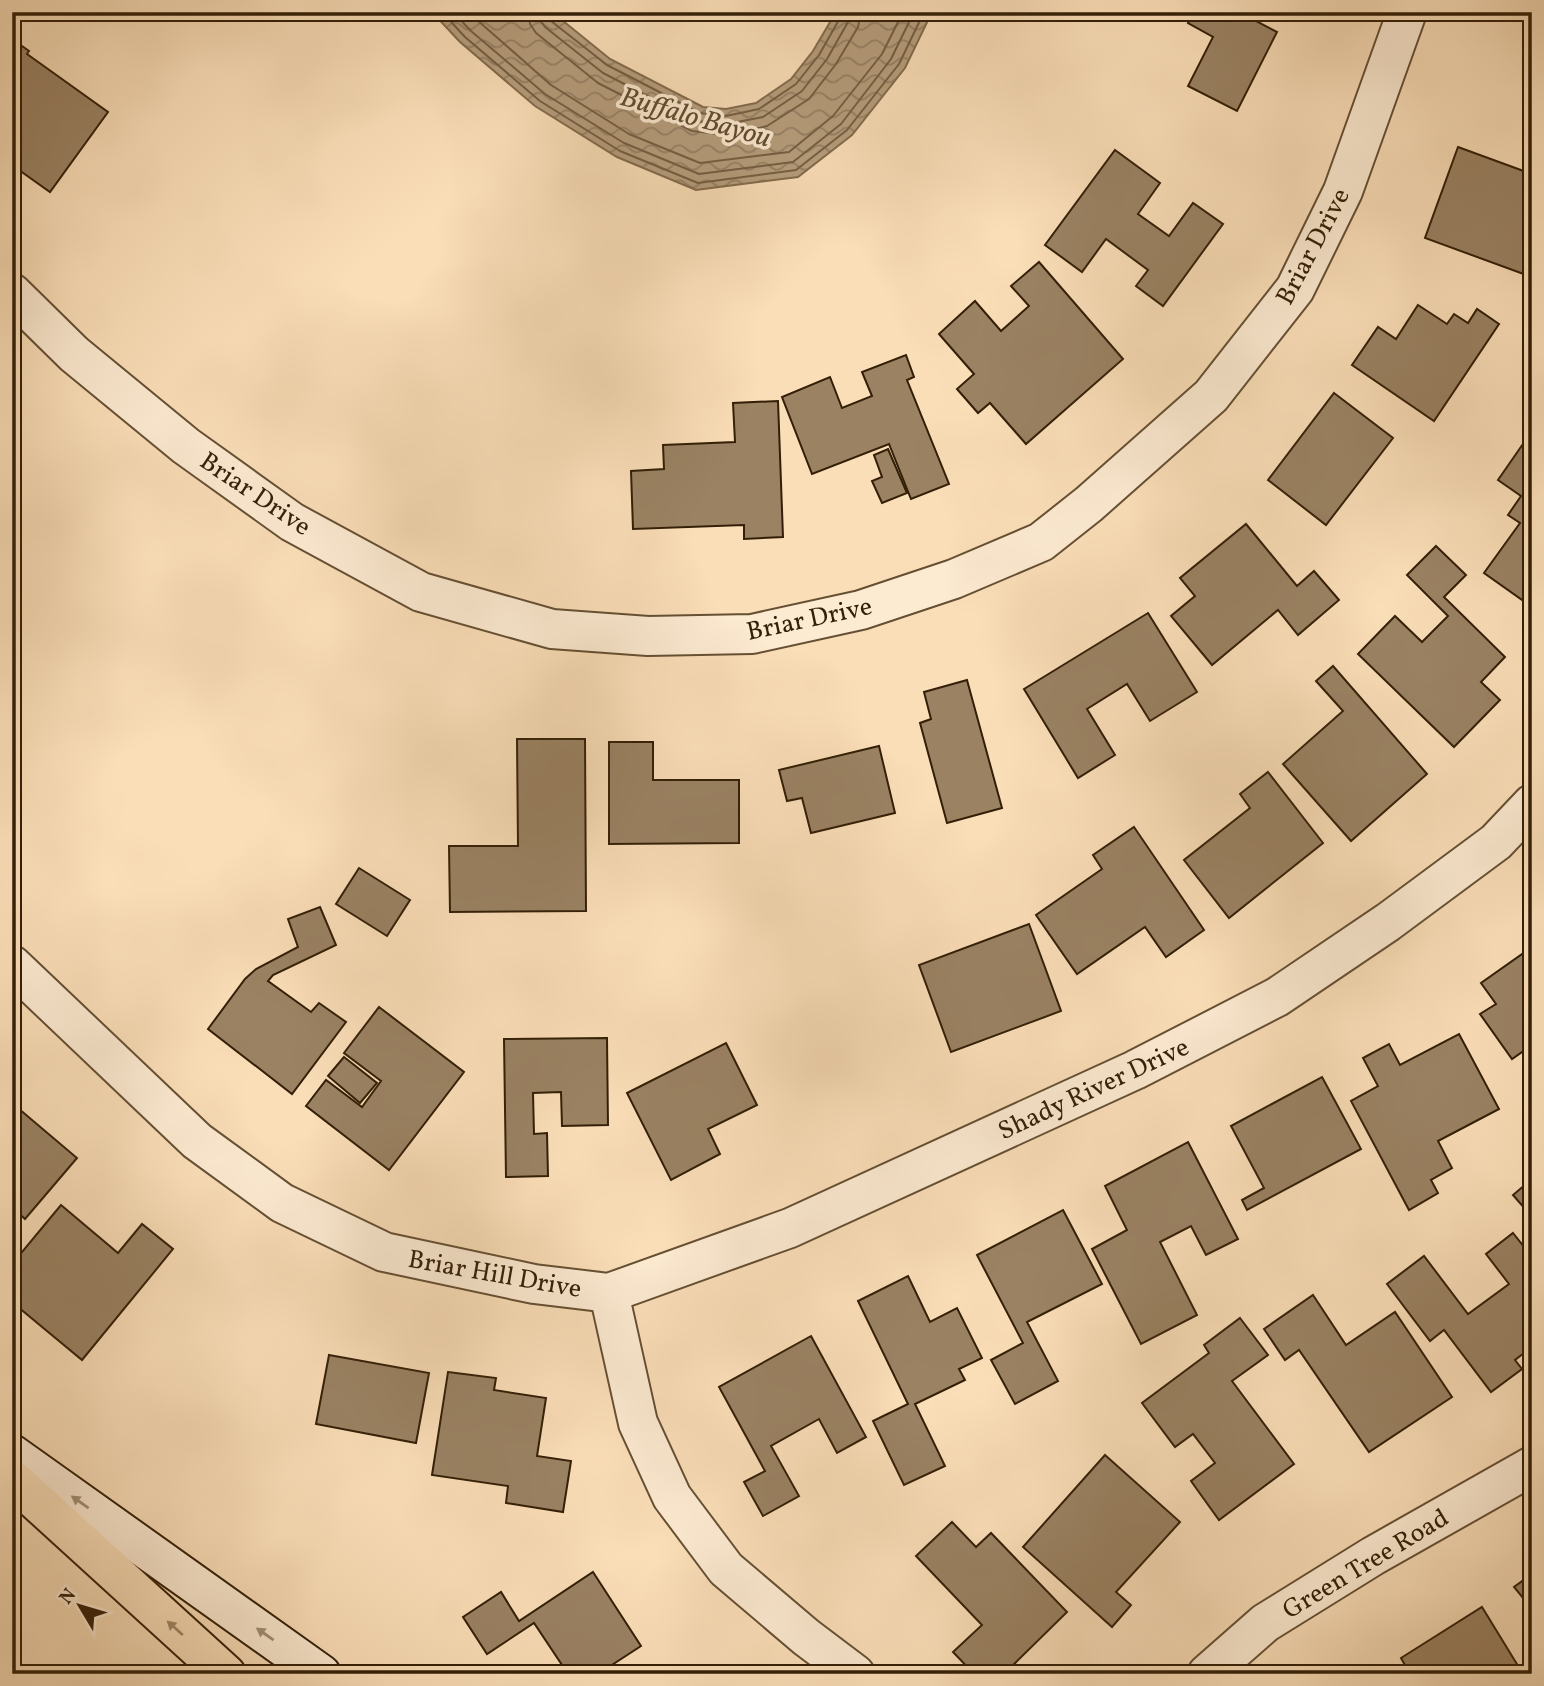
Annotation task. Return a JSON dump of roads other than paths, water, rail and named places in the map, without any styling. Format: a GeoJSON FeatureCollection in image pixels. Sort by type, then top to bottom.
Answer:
{"type":"FeatureCollection","features":[{"type":"Feature","properties":{"kind":"highway"},"geometry":{"type":"LineString","coordinates":[[12,1479],[226,1674]]}},
{"type":"Feature","properties":{"kind":"street","name":"Briar Drive"},"geometry":{"type":"LineString","coordinates":[[12,293],[74,354],[186,446],[292,522],[421,592],[552,628],[648,636],[752,634],[862,610],[954,579],[1041,542],[1089,504],[1211,396],[1295,289],[1343,191],[1406,12]]}},
{"type":"Feature","properties":{"kind":"street","name":"Shady River Drive"},"geometry":{"type":"LineString","coordinates":[[609,1293],[790,1228],[1135,1070],[1277,997],[1388,922],[1496,842],[1532,804]]}},
{"type":"Feature","properties":{"kind":"street","name":"Briar Hill Drive"},"geometry":{"type":"LineString","coordinates":[[12,965],[197,1141],[282,1203],[384,1252],[534,1284],[609,1293],[638,1423],[672,1497],[726,1569],[806,1637],[855,1674]]}},
{"type":"Feature","properties":{"kind":"street"},"geometry":{"type":"LineString","coordinates":[[12,1454],[321,1674]]}},
{"type":"Feature","properties":{"kind":"street","name":"Green Tree Road"},"geometry":{"type":"LineString","coordinates":[[1207,1674],[1265,1623],[1373,1556],[1532,1466]]}},
{"type":"Feature","properties":{"kind":"water","name":"Buffalo Bayou"},"geometry":{"type":"Polygon","coordinates":[[[432,12],[552,12],[610,59],[703,107],[726,109],[756,103],[791,79],[813,51],[836,12],[932,12],[905,68],[852,135],[798,177],[696,190],[617,157],[535,106],[460,42],[432,12]]]}}]}
